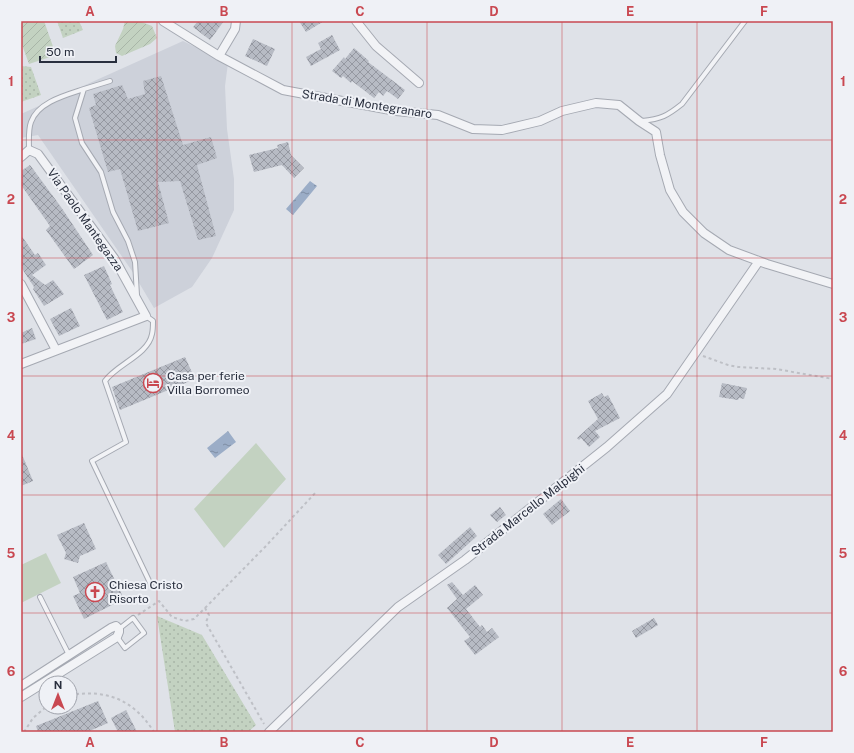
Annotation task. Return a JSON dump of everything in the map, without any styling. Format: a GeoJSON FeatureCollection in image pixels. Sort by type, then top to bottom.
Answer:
{"type":"FeatureCollection","features":[{"type":"Feature","properties":{"kind":"street","name":"Strada di Montegranaro"},"geometry":{"type":"LineString","coordinates":[[163,21],[219,56],[283,90],[396,111],[438,115],[473,129],[502,130],[540,121],[562,111],[596,103],[619,106],[656,132],[660,155],[670,190],[683,212],[704,233],[729,250],[833,284]]}},
{"type":"Feature","properties":{"kind":"street"},"geometry":{"type":"LineString","coordinates":[[219,56],[235,29],[236,21]]}},
{"type":"Feature","properties":{"kind":"street"},"geometry":{"type":"LineString","coordinates":[[356,21],[376,46],[419,83]]}},
{"type":"Feature","properties":{"kind":"street"},"geometry":{"type":"LineString","coordinates":[[21,157],[30,150]]}},
{"type":"Feature","properties":{"kind":"street","name":"Via Paolo Mantegazza"},"geometry":{"type":"LineString","coordinates":[[30,150],[38,154],[114,258],[146,316]]}},
{"type":"Feature","properties":{"kind":"street","name":"Strada Marcello Malpighi"},"geometry":{"type":"LineString","coordinates":[[269,732],[398,607],[466,560],[613,442],[667,394],[759,261]]}},
{"type":"Feature","properties":{"kind":"street"},"geometry":{"type":"LineString","coordinates":[[21,284],[56,350]]}},
{"type":"Feature","properties":{"kind":"street"},"geometry":{"type":"LineString","coordinates":[[21,364],[146,316]]}},
{"type":"Feature","properties":{"kind":"street"},"geometry":{"type":"LineString","coordinates":[[21,686],[70,656],[116,631]]}},
{"type":"Feature","properties":{"kind":"street"},"geometry":{"type":"LineString","coordinates":[[21,697],[116,631]]}},
{"type":"Feature","properties":{"kind":"lane"},"geometry":{"type":"LineString","coordinates":[[639,121],[655,120],[669,114],[682,104],[745,21]]}},
{"type":"Feature","properties":{"kind":"lane"},"geometry":{"type":"LineString","coordinates":[[30,150],[30,123],[39,110],[58,98],[110,81]]}},
{"type":"Feature","properties":{"kind":"lane"},"geometry":{"type":"LineString","coordinates":[[84,89],[75,118],[82,143],[101,172],[113,212],[128,241],[135,262],[137,300]]}},
{"type":"Feature","properties":{"kind":"lane"},"geometry":{"type":"LineString","coordinates":[[146,316],[153,321],[152,335],[144,350],[110,374],[105,381],[126,442],[92,461],[152,587]]}},
{"type":"Feature","properties":{"kind":"lane"},"geometry":{"type":"LineString","coordinates":[[40,596],[70,656]]}},
{"type":"Feature","properties":{"kind":"lane"},"geometry":{"type":"LineString","coordinates":[[133,618],[144,633],[125,648],[116,631],[133,618]]}},
{"type":"Feature","properties":{"kind":"path"},"geometry":{"type":"LineString","coordinates":[[696,353],[728,366],[776,369],[833,379]]}},
{"type":"Feature","properties":{"kind":"path"},"geometry":{"type":"LineString","coordinates":[[133,618],[159,601],[172,617],[185,621],[194,619],[265,547],[317,491]]}},
{"type":"Feature","properties":{"kind":"path"},"geometry":{"type":"LineString","coordinates":[[205,608],[209,615],[206,625],[269,732]]}},
{"type":"Feature","properties":{"kind":"path"},"geometry":{"type":"LineString","coordinates":[[78,694],[91,693],[112,696],[125,702],[147,721],[154,732]]}},
{"type":"Feature","properties":{"kind":"path"},"geometry":{"type":"LineString","coordinates":[[24,732],[33,718],[38,714]]}},
{"type":"Feature","properties":{"kind":"shaded area"},"geometry":{"type":"Polygon","coordinates":[[[183,41],[228,63],[225,86],[227,129],[234,179],[234,210],[212,258],[192,287],[154,308],[132,271],[38,135],[21,138],[21,114],[183,41]]]}},
{"type":"Feature","properties":{"kind":"green space"},"geometry":{"type":"Polygon","coordinates":[[[21,21],[44,21],[56,55],[29,64],[21,42],[21,21]]]}},
{"type":"Feature","properties":{"kind":"green space"},"geometry":{"type":"Polygon","coordinates":[[[57,21],[79,21],[83,30],[63,38],[57,21]]]}},
{"type":"Feature","properties":{"kind":"green space"},"geometry":{"type":"Polygon","coordinates":[[[125,21],[139,21],[152,26],[157,38],[150,44],[122,56],[116,53],[115,46],[125,21]]]}},
{"type":"Feature","properties":{"kind":"green space"},"geometry":{"type":"Polygon","coordinates":[[[21,66],[31,67],[41,95],[21,102],[21,66]]]}},
{"type":"Feature","properties":{"kind":"green space"},"geometry":{"type":"Polygon","coordinates":[[[256,443],[286,479],[224,548],[194,509],[256,443]]]}},
{"type":"Feature","properties":{"kind":"green space"},"geometry":{"type":"Polygon","coordinates":[[[46,553],[61,583],[21,603],[21,565],[46,553]]]}},
{"type":"Feature","properties":{"kind":"green space"},"geometry":{"type":"Polygon","coordinates":[[[157,616],[202,635],[256,725],[248,732],[175,732],[157,616]]]}},
{"type":"Feature","properties":{"kind":"water"},"geometry":{"type":"Polygon","coordinates":[[[310,181],[317,186],[293,215],[286,209],[310,181]]]}},
{"type":"Feature","properties":{"kind":"water"},"geometry":{"type":"Polygon","coordinates":[[[228,431],[236,442],[215,458],[207,448],[228,431]]]}},
{"type":"Feature","properties":{"kind":"building"},"geometry":{"type":"Polygon","coordinates":[[[198,21],[224,21],[210,40],[193,27],[198,21]]]}},
{"type":"Feature","properties":{"kind":"building"},"geometry":{"type":"Polygon","coordinates":[[[299,21],[324,21],[306,32],[299,21]]]}},
{"type":"Feature","properties":{"kind":"building"},"geometry":{"type":"Polygon","coordinates":[[[332,35],[340,50],[311,66],[306,57],[321,49],[318,43],[332,35]]]}},
{"type":"Feature","properties":{"kind":"building"},"geometry":{"type":"Polygon","coordinates":[[[253,39],[275,49],[267,66],[245,56],[253,39]]]}},
{"type":"Feature","properties":{"kind":"building"},"geometry":{"type":"Polygon","coordinates":[[[354,48],[369,61],[368,62],[405,90],[398,99],[387,91],[383,96],[379,92],[374,98],[352,81],[351,83],[343,76],[341,78],[332,71],[354,48]]]}},
{"type":"Feature","properties":{"kind":"building"},"geometry":{"type":"Polygon","coordinates":[[[161,76],[183,145],[211,137],[217,158],[197,165],[216,236],[198,240],[180,181],[158,182],[169,223],[138,231],[120,169],[108,172],[89,108],[96,105],[93,94],[122,85],[128,99],[145,94],[143,81],[161,76]]]}},
{"type":"Feature","properties":{"kind":"building"},"geometry":{"type":"Polygon","coordinates":[[[288,142],[291,155],[304,168],[294,178],[282,165],[254,172],[249,155],[278,148],[277,145],[288,142]]]}},
{"type":"Feature","properties":{"kind":"building"},"geometry":{"type":"Polygon","coordinates":[[[30,165],[61,207],[93,255],[74,269],[46,230],[50,226],[21,185],[21,171],[30,165]]]}},
{"type":"Feature","properties":{"kind":"building"},"geometry":{"type":"Polygon","coordinates":[[[21,235],[35,255],[38,253],[46,265],[32,275],[45,285],[53,280],[64,294],[44,306],[21,267],[21,235]]]}},
{"type":"Feature","properties":{"kind":"building"},"geometry":{"type":"Polygon","coordinates":[[[104,266],[112,284],[110,285],[123,312],[107,320],[84,275],[104,266]]]}},
{"type":"Feature","properties":{"kind":"building"},"geometry":{"type":"Polygon","coordinates":[[[71,308],[80,326],[59,336],[50,319],[71,308]]]}},
{"type":"Feature","properties":{"kind":"building"},"geometry":{"type":"Polygon","coordinates":[[[32,328],[36,339],[21,344],[21,333],[32,328]]]}},
{"type":"Feature","properties":{"kind":"building","name":"Casa per ferie Villa Borromeo"},"geometry":{"type":"Polygon","coordinates":[[[185,357],[195,379],[120,410],[112,387],[185,357]]]}},
{"type":"Feature","properties":{"kind":"building"},"geometry":{"type":"Polygon","coordinates":[[[722,383],[747,388],[744,399],[739,398],[738,400],[719,397],[722,383]]]}},
{"type":"Feature","properties":{"kind":"building"},"geometry":{"type":"Polygon","coordinates":[[[602,393],[604,397],[608,395],[620,418],[595,431],[600,437],[589,447],[581,438],[579,440],[577,438],[598,419],[588,401],[602,393]]]}},
{"type":"Feature","properties":{"kind":"building"},"geometry":{"type":"Polygon","coordinates":[[[21,452],[33,481],[21,486],[21,452]]]}},
{"type":"Feature","properties":{"kind":"building"},"geometry":{"type":"Polygon","coordinates":[[[561,499],[570,511],[552,525],[543,514],[561,499]]]}},
{"type":"Feature","properties":{"kind":"building"},"geometry":{"type":"Polygon","coordinates":[[[500,507],[506,515],[497,522],[490,515],[500,507]]]}},
{"type":"Feature","properties":{"kind":"building"},"geometry":{"type":"Polygon","coordinates":[[[84,523],[96,549],[80,556],[78,563],[64,559],[66,553],[57,535],[84,523]]]}},
{"type":"Feature","properties":{"kind":"building"},"geometry":{"type":"Polygon","coordinates":[[[470,527],[477,536],[446,564],[438,555],[470,527]]]}},
{"type":"Feature","properties":{"kind":"building"},"geometry":{"type":"Polygon","coordinates":[[[106,562],[124,599],[84,619],[73,596],[80,593],[73,577],[106,562]]]}},
{"type":"Feature","properties":{"kind":"building"},"geometry":{"type":"Polygon","coordinates":[[[452,582],[463,595],[475,585],[483,595],[466,609],[480,627],[482,625],[487,632],[492,628],[499,637],[475,655],[464,641],[470,637],[447,608],[457,599],[447,585],[452,582]]]}},
{"type":"Feature","properties":{"kind":"building"},"geometry":{"type":"Polygon","coordinates":[[[654,618],[658,625],[636,638],[632,631],[654,618]]]}},
{"type":"Feature","properties":{"kind":"building"},"geometry":{"type":"Polygon","coordinates":[[[98,701],[108,723],[87,732],[38,732],[36,726],[63,715],[78,715],[78,709],[98,701]]]}},
{"type":"Feature","properties":{"kind":"building"},"geometry":{"type":"Polygon","coordinates":[[[126,710],[137,732],[118,732],[111,718],[126,710]]]}},
{"type":"Feature","properties":{"kind":"place","name":"Casa per ferie Villa Borromeo"},"geometry":{"type":"Point","coordinates":[153,383]}},
{"type":"Feature","properties":{"kind":"place","name":"Chiesa Cristo Risorto"},"geometry":{"type":"Point","coordinates":[95,592]}}]}
